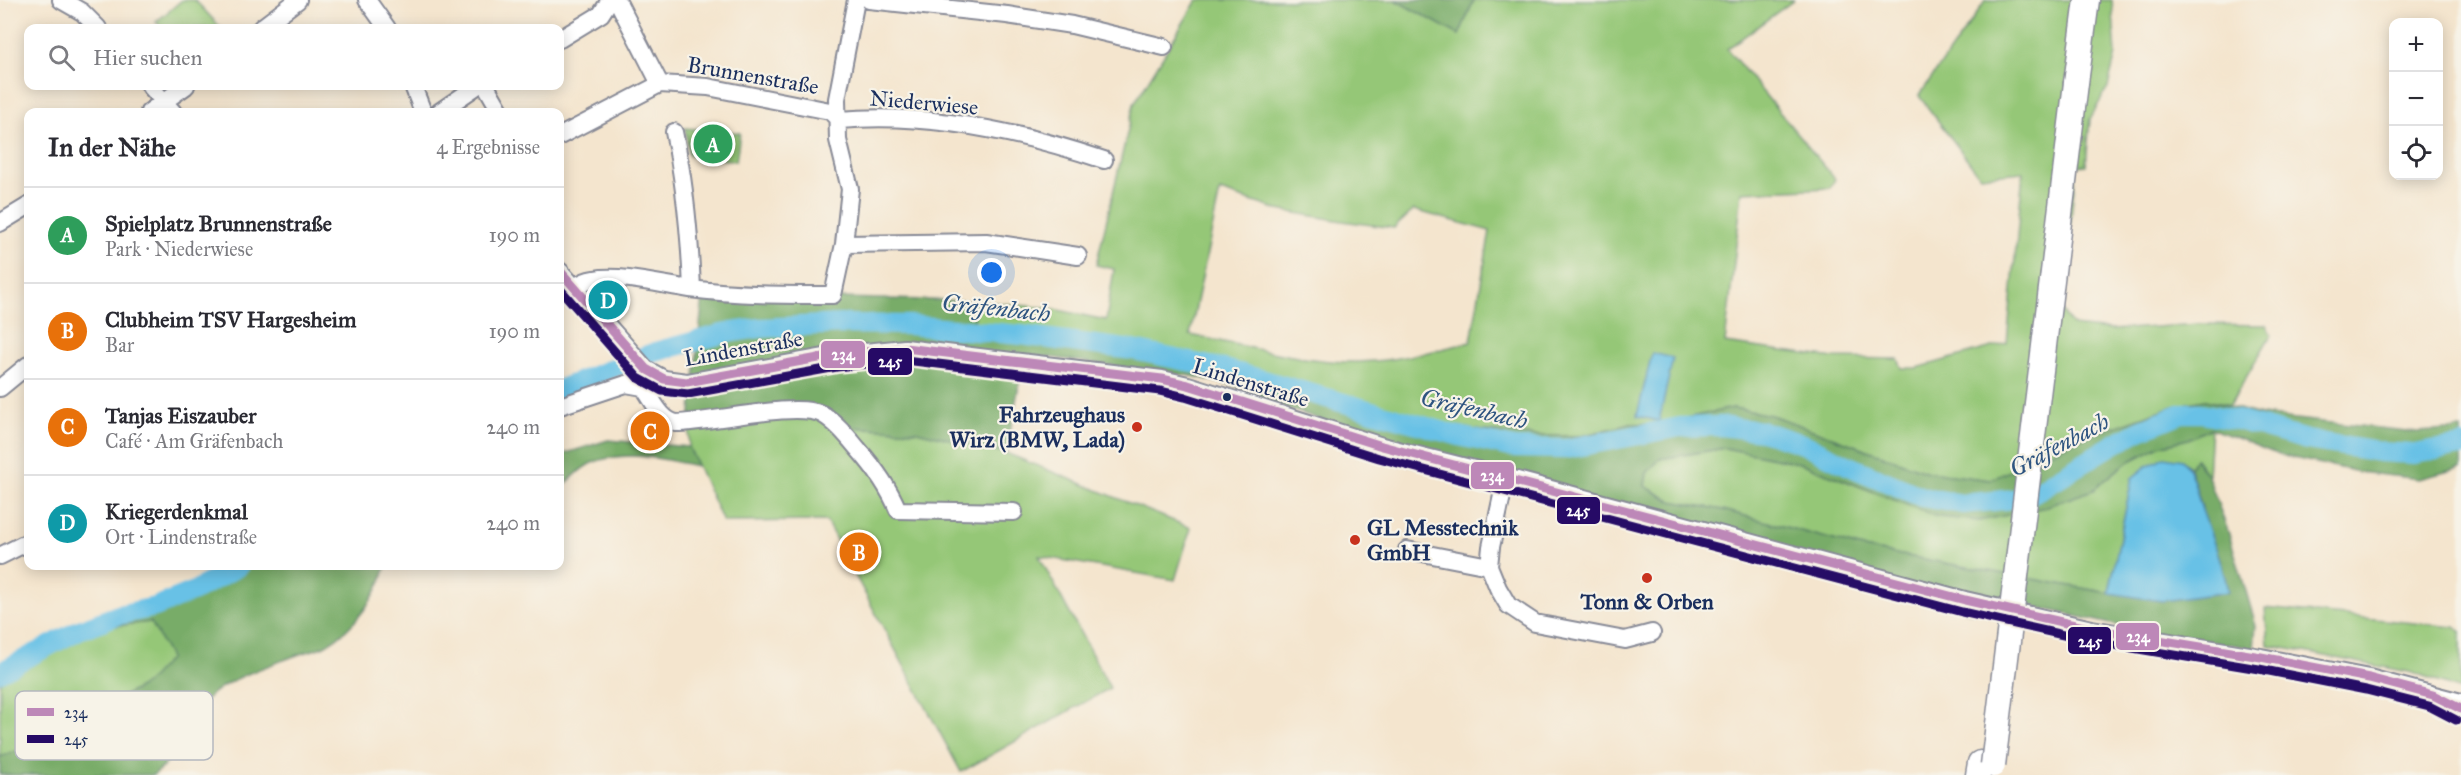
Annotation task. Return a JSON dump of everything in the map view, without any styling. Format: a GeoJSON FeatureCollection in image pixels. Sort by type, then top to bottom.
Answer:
{"type":"FeatureCollection","features":[{"type":"Feature","properties":{"kind":"highway"},"geometry":{"type":"LineString","coordinates":[[2070,82],[2073,0]]}},
{"type":"Feature","properties":{"kind":"highway"},"geometry":{"type":"LineString","coordinates":[[1986,770],[2070,82],[2087,0]]}},
{"type":"Feature","properties":{"kind":"street"},"geometry":{"type":"LineString","coordinates":[[61,0],[86,6],[96,24]]}},
{"type":"Feature","properties":{"kind":"street"},"geometry":{"type":"LineString","coordinates":[[266,24],[298,0]]}},
{"type":"Feature","properties":{"kind":"street"},"geometry":{"type":"LineString","coordinates":[[367,0],[384,24]]}},
{"type":"Feature","properties":{"kind":"street"},"geometry":{"type":"LineString","coordinates":[[564,37],[601,14],[611,0],[619,4],[660,84]]}},
{"type":"Feature","properties":{"kind":"street"},"geometry":{"type":"LineString","coordinates":[[839,120],[837,99],[856,0]]}},
{"type":"Feature","properties":{"kind":"street"},"geometry":{"type":"LineString","coordinates":[[869,0],[985,12],[1072,25],[1164,47]]}},
{"type":"Feature","properties":{"kind":"street","name":"Brunnenstraße"},"geometry":{"type":"LineString","coordinates":[[564,133],[660,84],[708,87],[830,111],[839,120]]}},
{"type":"Feature","properties":{"kind":"street"},"geometry":{"type":"LineString","coordinates":[[154,90],[169,107],[183,90]]}},
{"type":"Feature","properties":{"kind":"street"},"geometry":{"type":"LineString","coordinates":[[415,90],[421,108]]}},
{"type":"Feature","properties":{"kind":"street"},"geometry":{"type":"LineString","coordinates":[[445,108],[471,90]]}},
{"type":"Feature","properties":{"kind":"street"},"geometry":{"type":"LineString","coordinates":[[488,90],[499,108]]}},
{"type":"Feature","properties":{"kind":"street","name":"Niederwiese"},"geometry":{"type":"LineString","coordinates":[[573,288],[595,278],[635,280],[692,289],[773,295],[833,295],[844,244],[850,189],[838,140],[839,120],[866,118],[934,122],[1003,133],[1104,160]]}},
{"type":"Feature","properties":{"kind":"street"},"geometry":{"type":"LineString","coordinates":[[674,132],[689,238],[692,289]]}},
{"type":"Feature","properties":{"kind":"street"},"geometry":{"type":"LineString","coordinates":[[0,223],[24,208]]}},
{"type":"Feature","properties":{"kind":"street"},"geometry":{"type":"LineString","coordinates":[[844,244],[986,242],[1078,256]]}},
{"type":"Feature","properties":{"kind":"street"},"geometry":{"type":"LineString","coordinates":[[564,277],[628,349],[647,377],[659,411],[669,421],[676,423],[797,409],[821,414],[840,428],[861,452],[892,494],[898,510],[1014,512]]}},
{"type":"Feature","properties":{"kind":"street","name":"Lindenstraße"},"geometry":{"type":"LineString","coordinates":[[564,405],[647,377],[687,382],[835,355],[905,348],[1056,365],[1188,385],[1382,446],[1965,600],[2092,629],[2330,670],[2433,695]]}},
{"type":"Feature","properties":{"kind":"street"},"geometry":{"type":"LineString","coordinates":[[0,388],[24,368]]}},
{"type":"Feature","properties":{"kind":"street"},"geometry":{"type":"LineString","coordinates":[[1506,477],[1489,566],[1508,605],[1535,623],[1625,640],[1652,633]]}},
{"type":"Feature","properties":{"kind":"street"},"geometry":{"type":"LineString","coordinates":[[0,556],[24,544]]}},
{"type":"Feature","properties":{"kind":"street"},"geometry":{"type":"LineString","coordinates":[[1407,550],[1489,566]]}},
{"type":"Feature","properties":{"kind":"street"},"geometry":{"type":"LineString","coordinates":[[2433,695],[2461,702]]}},
{"type":"Feature","properties":{"kind":"street"},"geometry":{"type":"LineString","coordinates":[[2433,695],[2461,709]]}},
{"type":"Feature","properties":{"kind":"green space"},"geometry":{"type":"Polygon","coordinates":[[[182,0],[195,0],[217,24],[158,24],[156,22],[182,0]]]}},
{"type":"Feature","properties":{"kind":"green space"},"geometry":{"type":"Polygon","coordinates":[[[1197,0],[1395,0],[1459,35],[1474,0],[1794,0],[1727,49],[1835,179],[1830,188],[1742,192],[1725,343],[1834,358],[1898,359],[1902,368],[1917,368],[2007,343],[2023,172],[1980,176],[1919,96],[1986,0],[2112,0],[2116,54],[2108,87],[2090,119],[2086,165],[2076,166],[2062,311],[2073,326],[2111,330],[2199,324],[2266,325],[2271,335],[2230,405],[2205,400],[2174,406],[2075,441],[1990,480],[1928,472],[1771,415],[1733,408],[1658,424],[1630,424],[1581,436],[1535,436],[1475,430],[1351,403],[1194,358],[973,327],[977,301],[1049,308],[1106,320],[1114,269],[1096,265],[1134,104],[1197,0]],[[1220,191],[1190,335],[1295,357],[1337,362],[1387,360],[1471,342],[1490,231],[1414,210],[1394,228],[1278,210],[1220,191]]]}},
{"type":"Feature","properties":{"kind":"green space"},"geometry":{"type":"Polygon","coordinates":[[[1395,0],[1474,0],[1459,35],[1395,0]]]}},
{"type":"Feature","properties":{"kind":"green space"},"geometry":{"type":"Polygon","coordinates":[[[685,128],[740,133],[736,161],[689,155],[685,128]]]}},
{"type":"Feature","properties":{"kind":"green space"},"geometry":{"type":"Polygon","coordinates":[[[703,295],[977,301],[973,327],[1194,358],[1351,403],[1474,430],[1535,436],[1581,436],[1630,424],[1658,424],[1733,408],[1771,415],[1928,472],[1990,480],[2075,441],[2174,406],[2205,400],[2261,415],[2340,424],[2418,432],[2461,429],[2461,468],[2419,479],[2359,472],[2279,455],[2211,428],[2188,439],[2159,446],[2126,463],[2093,490],[2042,508],[1979,521],[1938,517],[1800,463],[1725,448],[1660,459],[1647,473],[1645,486],[1671,501],[1723,510],[1863,548],[2109,593],[2202,508],[2190,468],[2195,459],[2208,476],[2229,534],[2256,625],[2254,648],[2141,631],[1984,595],[1973,613],[1617,516],[1347,449],[1353,430],[1283,407],[1243,388],[1192,376],[1025,354],[1006,453],[917,431],[850,427],[807,416],[791,416],[689,431],[703,295]]]}},
{"type":"Feature","properties":{"kind":"green space"},"geometry":{"type":"Polygon","coordinates":[[[791,416],[807,416],[850,427],[917,431],[1006,453],[1191,528],[1175,580],[1039,556],[1110,688],[961,772],[826,521],[723,522],[689,447],[689,431],[791,416]]]}},
{"type":"Feature","properties":{"kind":"green space"},"geometry":{"type":"Polygon","coordinates":[[[2211,427],[2208,476],[2196,459],[2190,468],[2182,460],[2132,478],[2109,593],[1863,548],[1723,510],[1671,501],[1645,486],[1647,472],[1660,459],[1725,448],[1800,463],[1938,517],[2093,490],[2126,463],[2159,446],[2188,439],[2211,427]]]}},
{"type":"Feature","properties":{"kind":"green space"},"geometry":{"type":"Polygon","coordinates":[[[608,440],[689,447],[697,466],[644,457],[618,457],[592,463],[583,468],[564,486],[564,454],[608,440]]]}},
{"type":"Feature","properties":{"kind":"green space"},"geometry":{"type":"Polygon","coordinates":[[[214,570],[385,570],[364,611],[336,638],[323,646],[239,678],[213,694],[213,691],[133,691],[146,684],[170,658],[151,622],[103,627],[0,682],[0,664],[77,622],[165,595],[214,570]]]}},
{"type":"Feature","properties":{"kind":"green space"},"geometry":{"type":"Polygon","coordinates":[[[2265,608],[2455,627],[2461,632],[2461,690],[2409,672],[2268,645],[2265,608]]]}},
{"type":"Feature","properties":{"kind":"green space"},"geometry":{"type":"Polygon","coordinates":[[[151,622],[171,658],[146,684],[133,691],[15,691],[15,752],[0,757],[0,682],[103,627],[151,622]]]}},
{"type":"Feature","properties":{"kind":"green space"},"geometry":{"type":"Polygon","coordinates":[[[15,752],[15,760],[169,760],[153,775],[0,775],[0,757],[15,752]]]}},
{"type":"Feature","properties":{"kind":"water"},"geometry":{"type":"Polygon","coordinates":[[[1652,353],[1673,358],[1659,421],[1637,416],[1652,353]]]}},
{"type":"Feature","properties":{"kind":"water"},"geometry":{"type":"Polygon","coordinates":[[[2164,457],[2182,460],[2189,471],[2220,559],[2228,592],[2162,601],[2109,593],[2132,478],[2147,466],[2164,457]]]}},
{"type":"Feature","properties":{"kind":"waterway","name":"Gräfenbach"},"geometry":{"type":"LineString","coordinates":[[564,387],[655,352],[726,333],[759,328],[843,324],[909,325],[1021,335],[1133,350],[1229,370],[1459,436],[1515,448],[1566,449],[1680,427],[1720,426],[1762,431],[1806,445],[1922,497],[1963,504],[2024,498],[2140,430],[2182,413],[2201,413],[2237,420],[2307,440],[2379,452],[2414,454],[2461,446]]}},
{"type":"Feature","properties":{"kind":"waterway","name":"Gräfenbach"},"geometry":{"type":"LineString","coordinates":[[0,672],[79,630],[118,615],[155,607],[194,591],[232,570]]}},
{"type":"Feature","properties":{"kind":"transit line","name":"234"},"geometry":{"type":"LineString","coordinates":[[564,276],[646,369],[664,379],[687,382],[835,355],[905,348],[1162,379],[1188,385],[1382,446],[1965,600],[2092,629],[2261,657],[2369,678],[2433,695],[2461,709]]}},
{"type":"Feature","properties":{"kind":"transit line","name":"245"},"geometry":{"type":"LineString","coordinates":[[564,294],[638,378],[662,391],[688,394],[837,367],[905,360],[1160,391],[1379,458],[1962,612],[2090,641],[2259,669],[2366,690],[2429,706],[2456,720]]}},
{"type":"Feature","properties":{"kind":"place","name":"Spielplatz Brunnenstraße"},"geometry":{"type":"Point","coordinates":[713,144]}},
{"type":"Feature","properties":{"kind":"place","name":"Kriegerdenkmal"},"geometry":{"type":"Point","coordinates":[608,300]}},
{"type":"Feature","properties":{"kind":"place","name":"Fahrzeughaus Wirz (BMW, Lada)"},"geometry":{"type":"Point","coordinates":[1137,427]}},
{"type":"Feature","properties":{"kind":"place","name":"Tanjas Eiszauber"},"geometry":{"type":"Point","coordinates":[650,431]}},
{"type":"Feature","properties":{"kind":"place","name":"GL Messtechnik GmbH"},"geometry":{"type":"Point","coordinates":[1355,540]}},
{"type":"Feature","properties":{"kind":"place","name":"Clubheim TSV Hargesheim"},"geometry":{"type":"Point","coordinates":[859,552]}},
{"type":"Feature","properties":{"kind":"place","name":"Tonn & Orben"},"geometry":{"type":"Point","coordinates":[1647,578]}}]}
